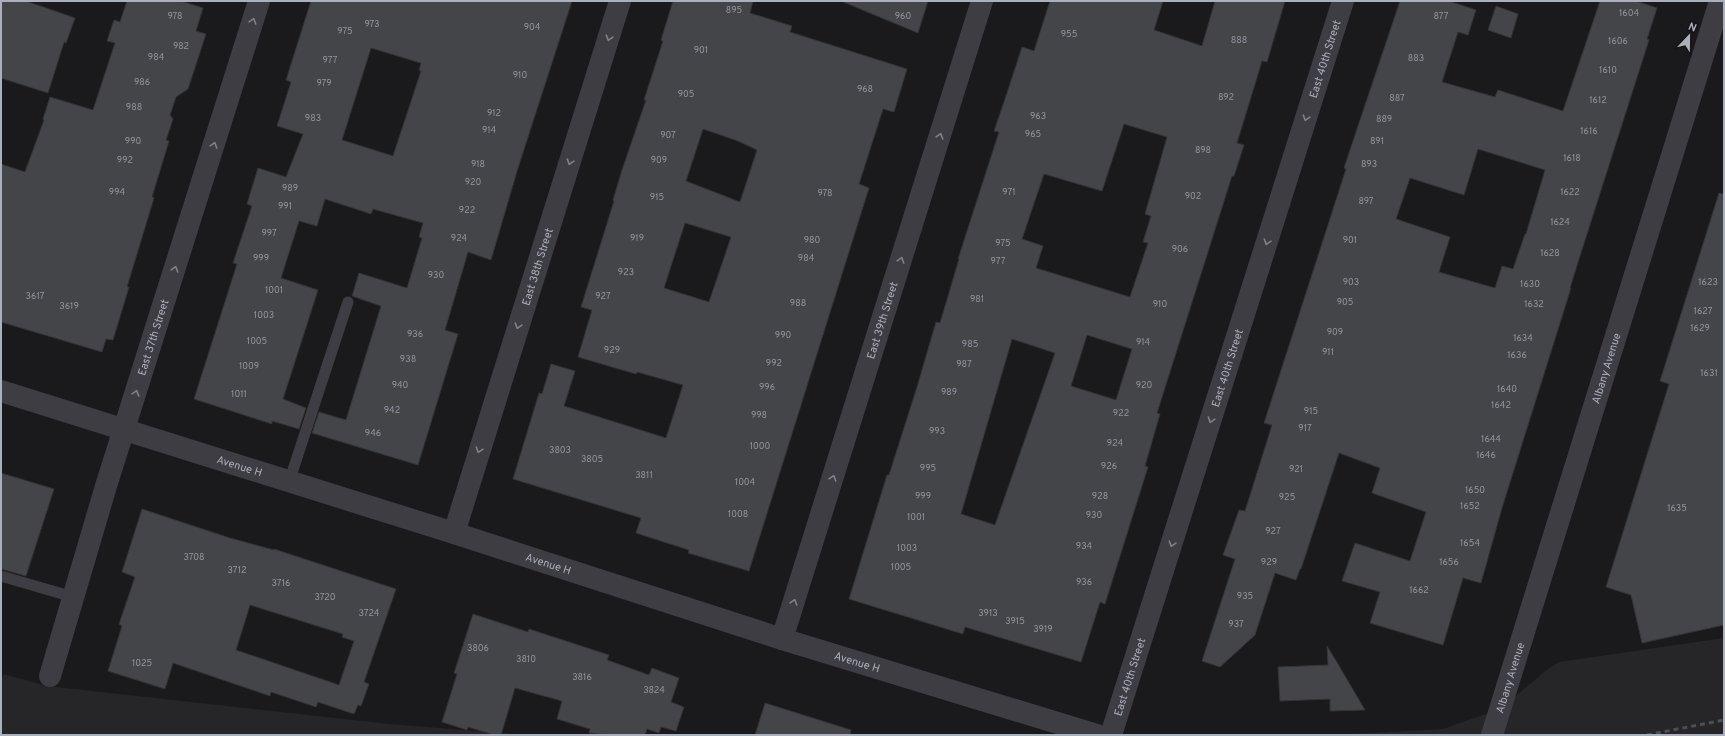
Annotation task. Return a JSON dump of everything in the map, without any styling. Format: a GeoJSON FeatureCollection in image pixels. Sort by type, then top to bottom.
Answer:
{"type":"FeatureCollection","features":[{"type":"Feature","properties":{"kind":"street","name":"East 37th Street"},"geometry":{"type":"LineString","coordinates":[[50,676],[106,486],[259,1]]}},
{"type":"Feature","properties":{"kind":"street","name":"East 38th Street"},"geometry":{"type":"LineString","coordinates":[[454,533],[620,1]]}},
{"type":"Feature","properties":{"kind":"street","name":"East 39th Street"},"geometry":{"type":"LineString","coordinates":[[782,639],[982,1]]}},
{"type":"Feature","properties":{"kind":"street","name":"East 40th Street"},"geometry":{"type":"LineString","coordinates":[[1111,735],[1343,1]]}},
{"type":"Feature","properties":{"kind":"street","name":"Albany Avenue"},"geometry":{"type":"LineString","coordinates":[[1492,735],[1720,1]]}},
{"type":"Feature","properties":{"kind":"street","name":"Avenue H"},"geometry":{"type":"LineString","coordinates":[[1,392],[454,533],[782,639],[1097,735]]}},
{"type":"Feature","properties":{"kind":"lane"},"geometry":{"type":"LineString","coordinates":[[289,482],[348,302]]}},
{"type":"Feature","properties":{"kind":"lane"},"geometry":{"type":"LineString","coordinates":[[1,576],[73,597]]}},
{"type":"Feature","properties":{"kind":"shaded area"},"geometry":{"type":"Polygon","coordinates":[[[1724,638],[1724,735],[1330,735],[1443,729],[1500,709],[1549,668],[1559,662],[1724,638]]]}},
{"type":"Feature","properties":{"kind":"shaded area"},"geometry":{"type":"Polygon","coordinates":[[[4,674],[47,686],[389,724],[525,735],[1,735],[1,679],[4,674]]]}},
{"type":"Feature","properties":{"kind":"building"},"geometry":{"type":"Polygon","coordinates":[[[1,1],[26,1],[75,18],[66,43],[64,42],[48,93],[1,78],[1,1]]]}},
{"type":"Feature","properties":{"kind":"building"},"geometry":{"type":"Polygon","coordinates":[[[127,1],[181,1],[203,8],[196,31],[206,34],[188,89],[176,97],[170,115],[173,119],[166,140],[169,141],[152,197],[154,198],[127,287],[129,287],[113,340],[106,339],[102,352],[1,322],[1,164],[25,172],[44,120],[43,119],[50,97],[93,110],[115,43],[107,41],[114,20],[120,22],[127,1]]]}},
{"type":"Feature","properties":{"kind":"building"},"geometry":{"type":"Polygon","coordinates":[[[311,1],[572,1],[518,168],[491,260],[468,252],[445,330],[458,334],[418,465],[312,433],[319,412],[346,420],[381,306],[352,296],[359,273],[407,288],[422,238],[419,237],[423,223],[373,209],[371,214],[325,199],[317,226],[299,221],[281,278],[318,290],[283,399],[306,408],[299,429],[272,421],[272,424],[194,399],[237,264],[233,263],[252,206],[247,204],[258,168],[286,177],[303,134],[277,126],[291,82],[286,80],[311,1]],[[371,48],[342,140],[393,156],[421,71],[419,70],[421,63],[371,48]]]}},
{"type":"Feature","properties":{"kind":"building"},"geometry":{"type":"Polygon","coordinates":[[[673,1],[753,1],[750,13],[792,26],[790,32],[907,69],[894,112],[883,109],[859,184],[869,188],[749,571],[688,553],[689,550],[636,533],[641,518],[513,479],[539,393],[542,394],[551,364],[575,371],[564,406],[666,438],[683,385],[637,372],[636,374],[578,357],[592,310],[581,307],[614,201],[613,200],[622,170],[646,100],[644,100],[663,41],[661,40],[673,1]],[[703,129],[686,181],[740,202],[757,150],[738,141],[703,129]],[[685,223],[664,288],[709,302],[731,237],[685,223]]]}},
{"type":"Feature","properties":{"kind":"building"},"geometry":{"type":"Polygon","coordinates":[[[841,1],[928,1],[918,33],[841,1]]]}},
{"type":"Feature","properties":{"kind":"building"},"geometry":{"type":"Polygon","coordinates":[[[1050,1],[1163,1],[1154,30],[1202,46],[1215,1],[1285,1],[1267,62],[1262,61],[1237,143],[1244,145],[1234,176],[1232,176],[1157,413],[1160,414],[1145,466],[1148,467],[1105,604],[1100,602],[1081,662],[965,627],[963,634],[849,599],[887,475],[889,475],[917,387],[936,322],[940,323],[958,259],[999,132],[994,131],[1022,47],[1034,51],[1050,1]],[[1124,124],[1102,191],[1044,174],[1022,239],[1043,246],[1036,268],[1130,297],[1148,243],[1143,242],[1151,216],[1145,214],[1167,137],[1124,124]],[[1087,335],[1071,386],[1116,400],[1132,349],[1087,335]],[[1012,339],[961,514],[995,525],[1055,353],[1012,339]]]}},
{"type":"Feature","properties":{"kind":"building"},"geometry":{"type":"Polygon","coordinates":[[[1400,1],[1449,1],[1476,10],[1468,35],[1458,32],[1442,82],[1495,97],[1498,90],[1563,111],[1600,1],[1636,1],[1657,8],[1647,39],[1649,40],[1502,508],[1481,583],[1463,578],[1443,645],[1370,623],[1380,592],[1342,581],[1355,543],[1410,561],[1426,512],[1372,493],[1380,468],[1339,453],[1301,569],[1296,580],[1275,573],[1255,635],[1220,667],[1202,661],[1235,559],[1223,555],[1239,510],[1245,511],[1272,425],[1264,423],[1346,169],[1344,168],[1400,1]],[[1478,149],[1464,195],[1410,178],[1396,219],[1450,237],[1439,272],[1495,288],[1502,266],[1513,269],[1526,234],[1545,170],[1478,149]]]}},
{"type":"Feature","properties":{"kind":"building"},"geometry":{"type":"Polygon","coordinates":[[[1496,6],[1518,14],[1511,38],[1488,30],[1496,6]]]}},
{"type":"Feature","properties":{"kind":"building"},"geometry":{"type":"Polygon","coordinates":[[[1719,193],[1724,194],[1724,625],[1642,643],[1631,595],[1606,587],[1669,384],[1660,381],[1719,193]]]}},
{"type":"Feature","properties":{"kind":"building"},"geometry":{"type":"Polygon","coordinates":[[[1,473],[54,489],[26,576],[1,569],[1,473]]]}},
{"type":"Feature","properties":{"kind":"building"},"geometry":{"type":"Polygon","coordinates":[[[142,509],[230,538],[274,549],[396,589],[364,682],[369,684],[361,706],[358,705],[354,714],[318,702],[316,707],[271,692],[270,696],[173,663],[165,689],[108,671],[122,626],[119,624],[135,577],[122,572],[142,509]],[[250,605],[236,650],[339,685],[354,641],[342,637],[343,634],[250,605]]]}},
{"type":"Feature","properties":{"kind":"building"},"geometry":{"type":"Polygon","coordinates":[[[473,614],[528,632],[529,629],[609,655],[607,660],[649,675],[652,668],[679,678],[671,702],[684,707],[676,731],[661,727],[659,733],[647,729],[645,735],[607,735],[589,733],[590,729],[557,719],[562,701],[515,688],[501,735],[494,735],[468,727],[467,730],[442,722],[457,674],[454,673],[473,614]]]}},
{"type":"Feature","properties":{"kind":"building"},"geometry":{"type":"Polygon","coordinates":[[[1327,646],[1365,710],[1330,711],[1330,699],[1280,701],[1278,667],[1328,665],[1327,646]]]}},
{"type":"Feature","properties":{"kind":"building"},"geometry":{"type":"Polygon","coordinates":[[[765,703],[851,730],[850,735],[755,735],[765,703]]]}},
{"type":"Feature","properties":{"kind":"railway"},"geometry":{"type":"LineString","coordinates":[[1647,735],[1724,720]]}}]}
